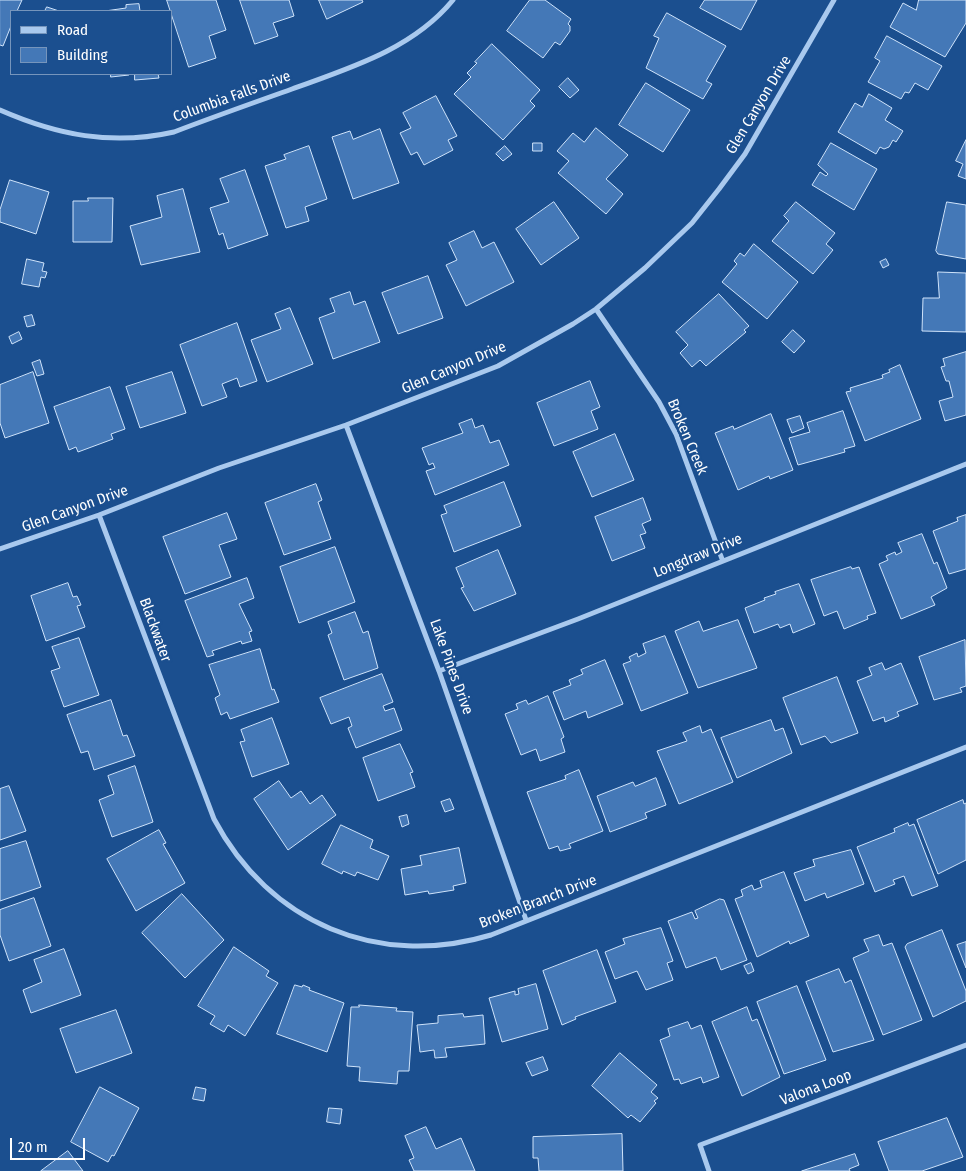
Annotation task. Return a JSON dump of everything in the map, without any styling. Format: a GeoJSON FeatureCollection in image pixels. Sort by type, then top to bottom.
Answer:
{"type":"FeatureCollection","features":[{"type":"Feature","properties":{"kind":"street","name":"Columbia Falls Drive"},"geometry":{"type":"LineString","coordinates":[[0,110],[28,122],[64,133],[100,139],[174,132],[355,67],[389,51],[429,24],[453,0]]}},
{"type":"Feature","properties":{"kind":"street","name":"Glen Canyon Drive"},"geometry":{"type":"LineString","coordinates":[[0,549],[99,515],[219,468],[346,425],[498,366],[596,309],[652,262],[692,223],[720,189],[745,154],[834,0]]}},
{"type":"Feature","properties":{"kind":"street","name":"Broken Creek"},"geometry":{"type":"LineString","coordinates":[[596,309],[659,402],[676,434],[722,560]]}},
{"type":"Feature","properties":{"kind":"street","name":"Lake Pines Drive"},"geometry":{"type":"LineString","coordinates":[[346,425],[439,670],[526,920]]}},
{"type":"Feature","properties":{"kind":"street","name":"Longdraw Drive"},"geometry":{"type":"LineString","coordinates":[[439,670],[578,618],[966,464]]}},
{"type":"Feature","properties":{"kind":"street","name":"Blackwater"},"geometry":{"type":"LineString","coordinates":[[99,515],[188,753]]}},
{"type":"Feature","properties":{"kind":"street","name":"Broken Branch Drive"},"geometry":{"type":"LineString","coordinates":[[188,753],[223,838],[246,870],[275,897],[324,927],[360,939],[388,944],[435,946],[473,940],[966,747]]}},
{"type":"Feature","properties":{"kind":"street","name":"Valona Loop"},"geometry":{"type":"LineString","coordinates":[[709,1171],[700,1145],[966,1045]]}},
{"type":"Feature","properties":{"kind":"building"},"geometry":{"type":"Polygon","coordinates":[[[0,0],[22,0],[17,10],[10,10],[10,28],[3,46],[0,45],[0,0]]]}},
{"type":"Feature","properties":{"kind":"building"},"geometry":{"type":"Polygon","coordinates":[[[167,0],[216,0],[226,30],[209,36],[216,58],[189,67],[172,10],[170,10],[167,0]]]}},
{"type":"Feature","properties":{"kind":"building"},"geometry":{"type":"Polygon","coordinates":[[[240,0],[289,0],[294,16],[273,23],[278,36],[255,44],[240,0]]]}},
{"type":"Feature","properties":{"kind":"building"},"geometry":{"type":"Polygon","coordinates":[[[319,0],[362,0],[363,2],[327,19],[319,0]]]}},
{"type":"Feature","properties":{"kind":"building"},"geometry":{"type":"Polygon","coordinates":[[[530,0],[545,0],[571,19],[568,24],[570,31],[560,45],[555,42],[543,58],[507,31],[530,0]]]}},
{"type":"Feature","properties":{"kind":"building"},"geometry":{"type":"Polygon","coordinates":[[[705,0],[757,0],[741,30],[700,8],[705,0]]]}},
{"type":"Feature","properties":{"kind":"building"},"geometry":{"type":"Polygon","coordinates":[[[919,0],[966,0],[966,23],[945,57],[890,27],[903,3],[916,10],[919,0]]]}},
{"type":"Feature","properties":{"kind":"building"},"geometry":{"type":"Polygon","coordinates":[[[139,4],[140,10],[112,10],[126,8],[126,5],[139,4]]]}},
{"type":"Feature","properties":{"kind":"building"},"geometry":{"type":"Polygon","coordinates":[[[47,7],[56,10],[46,10],[47,7]]]}},
{"type":"Feature","properties":{"kind":"building"},"geometry":{"type":"Polygon","coordinates":[[[667,13],[726,46],[706,81],[712,84],[703,99],[646,68],[659,38],[654,36],[667,13]]]}},
{"type":"Feature","properties":{"kind":"building"},"geometry":{"type":"Polygon","coordinates":[[[887,36],[942,66],[928,90],[915,83],[909,93],[905,92],[901,99],[868,82],[880,61],[875,58],[887,36]]]}},
{"type":"Feature","properties":{"kind":"building"},"geometry":{"type":"Polygon","coordinates":[[[492,44],[540,90],[530,101],[535,106],[503,140],[454,94],[471,77],[467,73],[492,44]]]}},
{"type":"Feature","properties":{"kind":"building"},"geometry":{"type":"Polygon","coordinates":[[[111,75],[129,75],[111,77],[111,75]]]}},
{"type":"Feature","properties":{"kind":"building"},"geometry":{"type":"Polygon","coordinates":[[[135,75],[158,75],[159,78],[135,80],[135,75]]]}},
{"type":"Feature","properties":{"kind":"building"},"geometry":{"type":"Polygon","coordinates":[[[568,78],[579,90],[570,98],[559,87],[568,78]]]}},
{"type":"Feature","properties":{"kind":"building"},"geometry":{"type":"Polygon","coordinates":[[[646,83],[690,110],[663,152],[619,125],[646,83]]]}},
{"type":"Feature","properties":{"kind":"building"},"geometry":{"type":"Polygon","coordinates":[[[869,94],[892,108],[885,120],[903,131],[896,142],[893,140],[889,147],[884,149],[880,147],[876,154],[838,132],[855,103],[862,107],[869,94]]]}},
{"type":"Feature","properties":{"kind":"building"},"geometry":{"type":"Polygon","coordinates":[[[436,96],[457,136],[448,140],[453,150],[424,165],[417,152],[411,155],[400,133],[411,128],[403,113],[436,96]]]}},
{"type":"Feature","properties":{"kind":"building"},"geometry":{"type":"Polygon","coordinates":[[[596,128],[628,155],[606,179],[623,194],[606,214],[558,173],[569,161],[557,151],[573,133],[584,142],[596,128]]]}},
{"type":"Feature","properties":{"kind":"building"},"geometry":{"type":"Polygon","coordinates":[[[380,129],[399,183],[353,199],[332,137],[350,131],[353,139],[380,129]]]}},
{"type":"Feature","properties":{"kind":"building"},"geometry":{"type":"Polygon","coordinates":[[[966,140],[966,179],[958,176],[963,164],[956,161],[966,140]]]}},
{"type":"Feature","properties":{"kind":"building"},"geometry":{"type":"Polygon","coordinates":[[[533,143],[542,143],[542,151],[533,151],[533,143]]]}},
{"type":"Feature","properties":{"kind":"building"},"geometry":{"type":"Polygon","coordinates":[[[831,143],[877,169],[854,210],[812,185],[820,172],[826,176],[828,174],[818,165],[831,143]]]}},
{"type":"Feature","properties":{"kind":"building"},"geometry":{"type":"Polygon","coordinates":[[[309,146],[327,199],[305,207],[309,221],[286,228],[265,166],[286,159],[284,155],[309,146]]]}},
{"type":"Feature","properties":{"kind":"building"},"geometry":{"type":"Polygon","coordinates":[[[505,146],[512,154],[503,161],[496,154],[505,146]]]}},
{"type":"Feature","properties":{"kind":"building"},"geometry":{"type":"Polygon","coordinates":[[[245,170],[268,235],[228,249],[223,233],[219,235],[210,208],[229,202],[220,179],[245,170]]]}},
{"type":"Feature","properties":{"kind":"building"},"geometry":{"type":"Polygon","coordinates":[[[10,180],[49,192],[36,234],[0,222],[0,210],[10,180]]]}},
{"type":"Feature","properties":{"kind":"building"},"geometry":{"type":"Polygon","coordinates":[[[183,189],[200,252],[141,265],[130,226],[162,217],[157,196],[183,189]]]}},
{"type":"Feature","properties":{"kind":"building"},"geometry":{"type":"Polygon","coordinates":[[[88,198],[113,198],[112,242],[73,242],[73,201],[88,201],[88,198]]]}},
{"type":"Feature","properties":{"kind":"building"},"geometry":{"type":"Polygon","coordinates":[[[554,202],[579,238],[541,265],[516,229],[554,202]]]}},
{"type":"Feature","properties":{"kind":"building"},"geometry":{"type":"Polygon","coordinates":[[[796,202],[835,233],[826,244],[833,250],[813,274],[772,241],[789,221],[784,216],[796,202]]]}},
{"type":"Feature","properties":{"kind":"building"},"geometry":{"type":"Polygon","coordinates":[[[947,202],[966,205],[966,259],[938,254],[936,251],[947,202]]]}},
{"type":"Feature","properties":{"kind":"building"},"geometry":{"type":"Polygon","coordinates":[[[474,231],[482,248],[494,242],[514,282],[466,306],[446,265],[457,260],[449,243],[474,231]]]}},
{"type":"Feature","properties":{"kind":"building"},"geometry":{"type":"Polygon","coordinates":[[[754,244],[798,282],[767,319],[722,282],[737,264],[734,261],[740,253],[744,256],[754,244]]]}},
{"type":"Feature","properties":{"kind":"building"},"geometry":{"type":"Polygon","coordinates":[[[27,259],[44,263],[42,271],[47,272],[45,278],[41,277],[39,287],[22,284],[27,259]]]}},
{"type":"Feature","properties":{"kind":"building"},"geometry":{"type":"Polygon","coordinates":[[[886,259],[889,265],[883,268],[880,262],[886,259]]]}},
{"type":"Feature","properties":{"kind":"building"},"geometry":{"type":"Polygon","coordinates":[[[938,272],[966,273],[966,332],[922,331],[923,298],[939,298],[938,272]]]}},
{"type":"Feature","properties":{"kind":"building"},"geometry":{"type":"Polygon","coordinates":[[[428,276],[443,318],[398,334],[382,293],[428,276]]]}},
{"type":"Feature","properties":{"kind":"building"},"geometry":{"type":"Polygon","coordinates":[[[350,292],[354,305],[365,301],[380,342],[333,359],[319,318],[335,312],[330,299],[350,292]]]}},
{"type":"Feature","properties":{"kind":"building"},"geometry":{"type":"Polygon","coordinates":[[[719,294],[749,326],[744,330],[746,332],[706,366],[700,360],[692,367],[680,353],[688,345],[676,332],[719,294]]]}},
{"type":"Feature","properties":{"kind":"building"},"geometry":{"type":"Polygon","coordinates":[[[290,308],[313,364],[267,382],[251,340],[281,329],[275,314],[290,308]]]}},
{"type":"Feature","properties":{"kind":"building"},"geometry":{"type":"Polygon","coordinates":[[[32,315],[35,325],[27,327],[24,317],[32,315]]]}},
{"type":"Feature","properties":{"kind":"building"},"geometry":{"type":"Polygon","coordinates":[[[237,323],[257,381],[240,387],[237,378],[222,384],[227,397],[202,406],[180,345],[237,323]]]}},
{"type":"Feature","properties":{"kind":"building"},"geometry":{"type":"Polygon","coordinates":[[[793,330],[805,341],[794,353],[782,342],[793,330]]]}},
{"type":"Feature","properties":{"kind":"building"},"geometry":{"type":"Polygon","coordinates":[[[19,332],[22,339],[12,344],[9,337],[19,332]]]}},
{"type":"Feature","properties":{"kind":"building"},"geometry":{"type":"Polygon","coordinates":[[[966,352],[966,415],[945,421],[939,401],[953,397],[949,381],[946,381],[941,367],[945,366],[943,359],[966,352]]]}},
{"type":"Feature","properties":{"kind":"building"},"geometry":{"type":"Polygon","coordinates":[[[40,360],[44,374],[37,376],[32,363],[40,360]]]}},
{"type":"Feature","properties":{"kind":"building"},"geometry":{"type":"Polygon","coordinates":[[[900,365],[921,419],[865,441],[846,392],[851,391],[850,388],[883,378],[882,375],[900,365]]]}},
{"type":"Feature","properties":{"kind":"building"},"geometry":{"type":"Polygon","coordinates":[[[33,372],[49,423],[5,438],[0,423],[0,385],[33,372]]]}},
{"type":"Feature","properties":{"kind":"building"},"geometry":{"type":"Polygon","coordinates":[[[172,372],[186,413],[140,428],[126,387],[172,372]]]}},
{"type":"Feature","properties":{"kind":"building"},"geometry":{"type":"Polygon","coordinates":[[[590,381],[600,407],[591,411],[598,429],[554,446],[537,403],[590,381]]]}},
{"type":"Feature","properties":{"kind":"building"},"geometry":{"type":"Polygon","coordinates":[[[110,387],[125,429],[111,434],[113,439],[78,452],[76,447],[69,450],[54,407],[110,387]]]}},
{"type":"Feature","properties":{"kind":"building"},"geometry":{"type":"Polygon","coordinates":[[[843,411],[855,446],[844,449],[845,452],[798,465],[789,438],[810,432],[807,423],[843,411]]]}},
{"type":"Feature","properties":{"kind":"building"},"geometry":{"type":"Polygon","coordinates":[[[771,414],[793,470],[770,479],[769,476],[738,490],[715,433],[733,426],[734,429],[771,414]]]}},
{"type":"Feature","properties":{"kind":"building"},"geometry":{"type":"Polygon","coordinates":[[[800,416],[804,428],[792,433],[787,420],[800,416]]]}},
{"type":"Feature","properties":{"kind":"building"},"geometry":{"type":"Polygon","coordinates":[[[472,419],[475,428],[483,425],[490,443],[499,440],[509,465],[435,495],[426,471],[435,468],[433,463],[429,465],[422,448],[463,433],[459,424],[472,419]]]}},
{"type":"Feature","properties":{"kind":"building"},"geometry":{"type":"Polygon","coordinates":[[[615,434],[634,480],[592,497],[573,452],[615,434]]]}},
{"type":"Feature","properties":{"kind":"building"},"geometry":{"type":"Polygon","coordinates":[[[504,482],[521,526],[454,552],[441,515],[447,513],[444,506],[504,482]]]}},
{"type":"Feature","properties":{"kind":"building"},"geometry":{"type":"Polygon","coordinates":[[[316,484],[322,500],[318,502],[331,539],[284,555],[265,503],[316,484]]]}},
{"type":"Feature","properties":{"kind":"building"},"geometry":{"type":"Polygon","coordinates":[[[643,498],[651,520],[642,524],[646,533],[640,535],[645,548],[612,561],[595,517],[643,498]]]}},
{"type":"Feature","properties":{"kind":"building"},"geometry":{"type":"Polygon","coordinates":[[[227,513],[237,539],[219,545],[231,577],[185,594],[163,537],[227,513]]]}},
{"type":"Feature","properties":{"kind":"building"},"geometry":{"type":"Polygon","coordinates":[[[966,515],[966,569],[949,574],[933,531],[958,521],[957,518],[966,515]]]}},
{"type":"Feature","properties":{"kind":"building"},"geometry":{"type":"Polygon","coordinates":[[[922,534],[934,564],[937,562],[947,588],[931,597],[935,605],[901,619],[879,564],[888,560],[886,556],[895,552],[896,555],[902,552],[898,543],[922,534]]]}},
{"type":"Feature","properties":{"kind":"building"},"geometry":{"type":"Polygon","coordinates":[[[335,547],[355,602],[299,623],[280,567],[335,547]]]}},
{"type":"Feature","properties":{"kind":"building"},"geometry":{"type":"Polygon","coordinates":[[[498,550],[516,594],[474,611],[461,588],[464,587],[456,568],[498,550]]]}},
{"type":"Feature","properties":{"kind":"building"},"geometry":{"type":"Polygon","coordinates":[[[851,567],[852,569],[859,567],[876,613],[867,616],[868,619],[844,629],[837,611],[824,616],[811,580],[851,567]]]}},
{"type":"Feature","properties":{"kind":"building"},"geometry":{"type":"Polygon","coordinates":[[[247,578],[254,598],[239,604],[252,631],[249,632],[252,641],[242,644],[241,641],[212,651],[214,655],[207,657],[185,601],[247,578]]]}},
{"type":"Feature","properties":{"kind":"building"},"geometry":{"type":"Polygon","coordinates":[[[68,583],[73,597],[77,596],[81,605],[77,606],[85,627],[46,641],[31,596],[68,583]]]}},
{"type":"Feature","properties":{"kind":"building"},"geometry":{"type":"Polygon","coordinates":[[[799,584],[815,624],[793,633],[790,624],[780,628],[778,624],[754,633],[745,608],[765,600],[764,598],[776,594],[775,592],[799,584]]]}},
{"type":"Feature","properties":{"kind":"building"},"geometry":{"type":"Polygon","coordinates":[[[355,612],[363,633],[368,631],[378,668],[344,680],[328,635],[332,633],[328,622],[355,612]]]}},
{"type":"Feature","properties":{"kind":"building"},"geometry":{"type":"Polygon","coordinates":[[[738,620],[757,668],[698,688],[675,631],[699,621],[703,631],[738,620]]]}},
{"type":"Feature","properties":{"kind":"building"},"geometry":{"type":"Polygon","coordinates":[[[665,636],[688,693],[641,711],[623,664],[631,661],[629,657],[637,653],[638,657],[646,653],[643,644],[665,636]]]}},
{"type":"Feature","properties":{"kind":"building"},"geometry":{"type":"Polygon","coordinates":[[[79,638],[99,695],[64,707],[51,671],[60,668],[52,647],[79,638]]]}},
{"type":"Feature","properties":{"kind":"building"},"geometry":{"type":"Polygon","coordinates":[[[965,640],[966,686],[960,688],[962,692],[934,700],[919,657],[965,640]]]}},
{"type":"Feature","properties":{"kind":"building"},"geometry":{"type":"Polygon","coordinates":[[[260,649],[272,690],[274,689],[279,702],[230,719],[227,712],[221,715],[215,698],[220,695],[209,665],[260,649]]]}},
{"type":"Feature","properties":{"kind":"building"},"geometry":{"type":"Polygon","coordinates":[[[605,660],[623,704],[588,718],[586,711],[564,720],[553,692],[571,685],[569,680],[583,674],[581,670],[605,660]]]}},
{"type":"Feature","properties":{"kind":"building"},"geometry":{"type":"Polygon","coordinates":[[[882,663],[885,670],[901,663],[918,704],[897,712],[899,716],[885,722],[884,717],[873,721],[857,681],[872,675],[869,668],[882,663]]]}},
{"type":"Feature","properties":{"kind":"building"},"geometry":{"type":"Polygon","coordinates":[[[382,674],[393,702],[383,706],[385,711],[394,708],[402,730],[356,748],[348,728],[352,726],[349,717],[331,724],[320,698],[382,674]]]}},
{"type":"Feature","properties":{"kind":"building"},"geometry":{"type":"Polygon","coordinates":[[[837,677],[858,733],[831,743],[825,736],[801,745],[783,698],[837,677]]]}},
{"type":"Feature","properties":{"kind":"building"},"geometry":{"type":"Polygon","coordinates":[[[548,696],[564,737],[561,739],[565,752],[540,761],[536,749],[521,755],[505,714],[518,709],[516,704],[526,700],[528,704],[548,696]]]}},
{"type":"Feature","properties":{"kind":"building"},"geometry":{"type":"Polygon","coordinates":[[[111,700],[123,736],[127,735],[135,756],[94,770],[88,751],[81,753],[67,715],[111,700]]]}},
{"type":"Feature","properties":{"kind":"building"},"geometry":{"type":"Polygon","coordinates":[[[272,718],[289,764],[252,777],[240,742],[245,741],[241,730],[272,718]]]}},
{"type":"Feature","properties":{"kind":"building"},"geometry":{"type":"Polygon","coordinates":[[[771,720],[775,731],[783,728],[792,753],[737,778],[721,738],[771,720]]]}},
{"type":"Feature","properties":{"kind":"building"},"geometry":{"type":"Polygon","coordinates":[[[700,726],[702,733],[711,729],[733,782],[679,804],[657,751],[687,741],[683,733],[700,726]]]}},
{"type":"Feature","properties":{"kind":"building"},"geometry":{"type":"Polygon","coordinates":[[[400,744],[413,772],[410,773],[415,787],[378,801],[363,758],[400,744]]]}},
{"type":"Feature","properties":{"kind":"building"},"geometry":{"type":"Polygon","coordinates":[[[135,766],[153,822],[112,837],[99,800],[114,794],[108,776],[135,766]]]}},
{"type":"Feature","properties":{"kind":"building"},"geometry":{"type":"Polygon","coordinates":[[[579,770],[603,831],[569,844],[571,848],[560,851],[558,846],[549,849],[527,792],[566,779],[565,776],[579,770]]]}},
{"type":"Feature","properties":{"kind":"building"},"geometry":{"type":"Polygon","coordinates":[[[656,778],[666,805],[645,813],[647,818],[610,832],[597,796],[633,782],[635,786],[656,778]]]}},
{"type":"Feature","properties":{"kind":"building"},"geometry":{"type":"Polygon","coordinates":[[[279,781],[291,798],[301,791],[310,804],[322,795],[336,815],[288,850],[254,799],[279,781]]]}},
{"type":"Feature","properties":{"kind":"building"},"geometry":{"type":"Polygon","coordinates":[[[9,786],[26,831],[0,840],[0,789],[9,786]]]}},
{"type":"Feature","properties":{"kind":"building"},"geometry":{"type":"Polygon","coordinates":[[[450,799],[454,809],[445,812],[441,802],[450,799]]]}},
{"type":"Feature","properties":{"kind":"building"},"geometry":{"type":"Polygon","coordinates":[[[963,800],[964,804],[966,803],[966,860],[938,874],[917,820],[963,800]]]}},
{"type":"Feature","properties":{"kind":"building"},"geometry":{"type":"Polygon","coordinates":[[[407,815],[409,824],[402,827],[399,817],[407,815]]]}},
{"type":"Feature","properties":{"kind":"building"},"geometry":{"type":"Polygon","coordinates":[[[908,823],[909,826],[914,824],[938,886],[912,896],[904,876],[893,880],[895,884],[875,892],[857,847],[895,832],[894,829],[908,823]]]}},
{"type":"Feature","properties":{"kind":"building"},"geometry":{"type":"Polygon","coordinates":[[[341,825],[373,840],[370,848],[389,856],[378,880],[357,872],[355,876],[343,871],[342,874],[322,864],[341,825]]]}},
{"type":"Feature","properties":{"kind":"building"},"geometry":{"type":"Polygon","coordinates":[[[159,830],[166,843],[163,844],[185,883],[136,911],[107,859],[159,830]]]}},
{"type":"Feature","properties":{"kind":"building"},"geometry":{"type":"Polygon","coordinates":[[[26,841],[41,887],[0,901],[0,849],[26,841]]]}},
{"type":"Feature","properties":{"kind":"building"},"geometry":{"type":"Polygon","coordinates":[[[459,848],[466,883],[453,886],[454,890],[429,894],[428,891],[405,895],[401,869],[422,865],[420,856],[459,848]]]}},
{"type":"Feature","properties":{"kind":"building"},"geometry":{"type":"Polygon","coordinates":[[[851,850],[864,884],[827,898],[825,893],[805,901],[794,873],[815,866],[813,860],[851,850]]]}},
{"type":"Feature","properties":{"kind":"building"},"geometry":{"type":"Polygon","coordinates":[[[784,872],[809,936],[790,944],[789,941],[757,957],[735,899],[743,896],[741,890],[752,885],[754,890],[762,887],[760,881],[784,872]]]}},
{"type":"Feature","properties":{"kind":"building"},"geometry":{"type":"Polygon","coordinates":[[[182,894],[224,940],[185,978],[142,933],[182,894]]]}},
{"type":"Feature","properties":{"kind":"building"},"geometry":{"type":"Polygon","coordinates":[[[34,898],[51,946],[9,961],[0,935],[0,910],[34,898]]]}},
{"type":"Feature","properties":{"kind":"building"},"geometry":{"type":"Polygon","coordinates":[[[720,899],[724,900],[747,960],[721,970],[716,957],[686,968],[668,921],[692,912],[695,919],[698,918],[695,911],[720,899]]]}},
{"type":"Feature","properties":{"kind":"building"},"geometry":{"type":"Polygon","coordinates":[[[661,928],[673,961],[667,963],[673,980],[646,990],[637,971],[615,979],[605,952],[625,944],[623,939],[661,928]]]}},
{"type":"Feature","properties":{"kind":"building"},"geometry":{"type":"Polygon","coordinates":[[[942,930],[966,991],[966,1001],[933,1017],[905,947],[907,944],[942,930]]]}},
{"type":"Feature","properties":{"kind":"building"},"geometry":{"type":"Polygon","coordinates":[[[879,935],[883,946],[892,943],[922,1020],[883,1035],[853,958],[869,951],[864,940],[879,935]]]}},
{"type":"Feature","properties":{"kind":"building"},"geometry":{"type":"Polygon","coordinates":[[[966,942],[966,968],[957,945],[966,942]]]}},
{"type":"Feature","properties":{"kind":"building"},"geometry":{"type":"Polygon","coordinates":[[[234,947],[269,971],[266,976],[278,983],[245,1036],[228,1025],[224,1032],[210,1024],[215,1016],[198,1006],[234,947]]]}},
{"type":"Feature","properties":{"kind":"building"},"geometry":{"type":"Polygon","coordinates":[[[64,949],[81,995],[31,1013],[23,990],[42,982],[34,960],[64,949]]]}},
{"type":"Feature","properties":{"kind":"building"},"geometry":{"type":"Polygon","coordinates":[[[597,950],[616,1002],[575,1017],[576,1019],[562,1025],[543,971],[597,950]]]}},
{"type":"Feature","properties":{"kind":"building"},"geometry":{"type":"Polygon","coordinates":[[[751,963],[754,971],[748,974],[744,966],[751,963]]]}},
{"type":"Feature","properties":{"kind":"building"},"geometry":{"type":"Polygon","coordinates":[[[839,969],[845,983],[851,980],[874,1040],[833,1052],[806,982],[839,969]]]}},
{"type":"Feature","properties":{"kind":"building"},"geometry":{"type":"Polygon","coordinates":[[[536,984],[548,1029],[502,1042],[489,998],[515,991],[515,995],[519,994],[518,989],[536,984]]]}},
{"type":"Feature","properties":{"kind":"building"},"geometry":{"type":"Polygon","coordinates":[[[295,985],[302,987],[303,985],[310,988],[309,990],[344,1003],[327,1052],[277,1034],[295,985]]]}},
{"type":"Feature","properties":{"kind":"building"},"geometry":{"type":"Polygon","coordinates":[[[797,986],[826,1060],[784,1074],[757,1002],[797,986]]]}},
{"type":"Feature","properties":{"kind":"building"},"geometry":{"type":"Polygon","coordinates":[[[359,1005],[397,1008],[396,1011],[413,1012],[409,1071],[398,1071],[397,1084],[359,1081],[360,1067],[347,1066],[351,1007],[359,1007],[359,1005]]]}},
{"type":"Feature","properties":{"kind":"building"},"geometry":{"type":"Polygon","coordinates":[[[747,1007],[752,1021],[757,1019],[780,1077],[742,1096],[712,1022],[747,1007]]]}},
{"type":"Feature","properties":{"kind":"building"},"geometry":{"type":"Polygon","coordinates":[[[116,1010],[132,1053],[76,1073],[60,1029],[116,1010]]]}},
{"type":"Feature","properties":{"kind":"building"},"geometry":{"type":"Polygon","coordinates":[[[463,1014],[464,1017],[483,1015],[485,1044],[445,1048],[447,1057],[435,1058],[434,1050],[420,1052],[417,1025],[438,1023],[438,1016],[463,1014]]]}},
{"type":"Feature","properties":{"kind":"building"},"geometry":{"type":"Polygon","coordinates":[[[688,1022],[691,1029],[701,1025],[719,1077],[703,1083],[701,1077],[681,1084],[679,1079],[674,1080],[660,1040],[670,1036],[668,1029],[688,1022]]]}},
{"type":"Feature","properties":{"kind":"building"},"geometry":{"type":"Polygon","coordinates":[[[620,1053],[657,1085],[651,1092],[658,1098],[654,1101],[656,1103],[640,1122],[631,1115],[628,1118],[592,1086],[620,1053]]]}},
{"type":"Feature","properties":{"kind":"building"},"geometry":{"type":"Polygon","coordinates":[[[543,1057],[548,1070],[532,1076],[526,1063],[543,1057]]]}},
{"type":"Feature","properties":{"kind":"building"},"geometry":{"type":"Polygon","coordinates":[[[100,1087],[139,1108],[114,1156],[112,1155],[108,1162],[71,1142],[100,1087]]]}},
{"type":"Feature","properties":{"kind":"building"},"geometry":{"type":"Polygon","coordinates":[[[196,1087],[206,1089],[204,1101],[193,1099],[196,1087]]]}},
{"type":"Feature","properties":{"kind":"building"},"geometry":{"type":"Polygon","coordinates":[[[329,1108],[342,1109],[340,1124],[327,1122],[329,1108]]]}},
{"type":"Feature","properties":{"kind":"building"},"geometry":{"type":"Polygon","coordinates":[[[947,1118],[963,1157],[922,1171],[889,1171],[878,1142],[947,1118]]]}},
{"type":"Feature","properties":{"kind":"building"},"geometry":{"type":"Polygon","coordinates":[[[426,1127],[436,1149],[461,1138],[475,1171],[414,1171],[409,1160],[414,1158],[405,1136],[426,1127]]]}},
{"type":"Feature","properties":{"kind":"building"},"geometry":{"type":"Polygon","coordinates":[[[622,1134],[623,1171],[539,1171],[538,1158],[533,1158],[533,1137],[622,1134]]]}},
{"type":"Feature","properties":{"kind":"building"},"geometry":{"type":"Polygon","coordinates":[[[68,1151],[83,1171],[41,1171],[68,1151]]]}},
{"type":"Feature","properties":{"kind":"building"},"geometry":{"type":"Polygon","coordinates":[[[855,1154],[859,1165],[849,1169],[850,1171],[802,1171],[855,1154]]]}}]}
